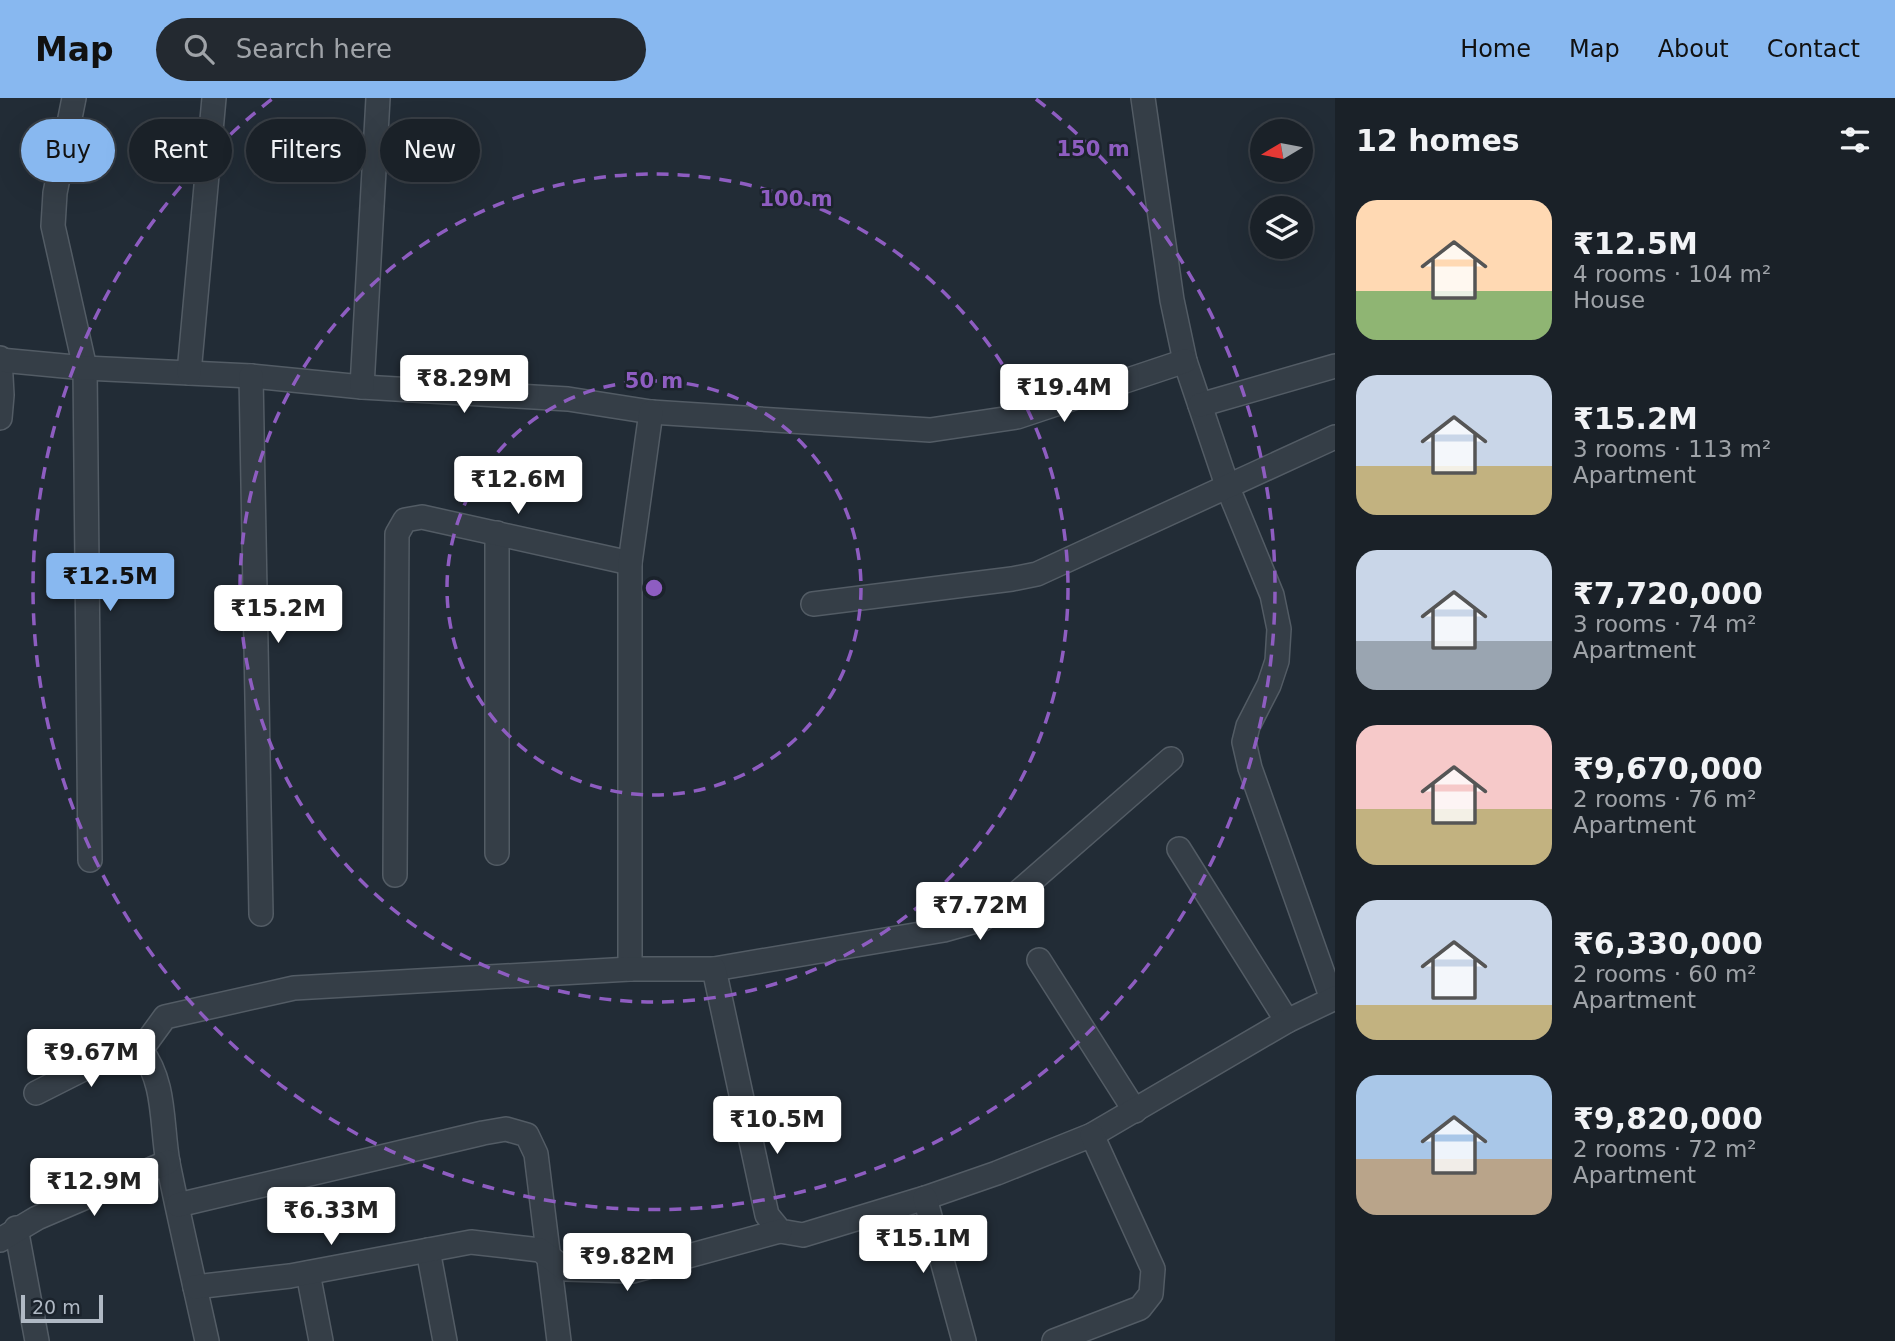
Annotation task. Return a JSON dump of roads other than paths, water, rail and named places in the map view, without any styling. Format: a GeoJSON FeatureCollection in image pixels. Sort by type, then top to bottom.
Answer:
{"type":"FeatureCollection","features":[{"type":"Feature","properties":{"kind":"street"},"geometry":{"type":"LineString","coordinates":[[74,98],[55,193],[53,226],[85,368],[90,860]]}},
{"type":"Feature","properties":{"kind":"street"},"geometry":{"type":"LineString","coordinates":[[189,373],[214,98]]}},
{"type":"Feature","properties":{"kind":"street"},"geometry":{"type":"LineString","coordinates":[[362,387],[378,98]]}},
{"type":"Feature","properties":{"kind":"street"},"geometry":{"type":"LineString","coordinates":[[195,1287],[308,1273],[471,1242],[540,1250],[565,1269],[634,1271],[780,1231],[803,1235],[925,1198],[1092,1135],[1287,1021],[1333,999],[1250,768],[1244,743],[1248,726],[1269,685],[1277,661],[1279,629],[1272,595],[1228,488],[1185,361],[1172,300],[1143,98]]}},
{"type":"Feature","properties":{"kind":"street"},"geometry":{"type":"LineString","coordinates":[[0,418],[0,359],[85,368],[251,376],[362,387],[568,399],[651,412],[930,430],[1017,417],[1185,361]]}},
{"type":"Feature","properties":{"kind":"street"},"geometry":{"type":"LineString","coordinates":[[1200,405],[1335,366]]}},
{"type":"Feature","properties":{"kind":"street"},"geometry":{"type":"LineString","coordinates":[[251,376],[261,914]]}},
{"type":"Feature","properties":{"kind":"street"},"geometry":{"type":"LineString","coordinates":[[630,970],[630,563],[651,412]]}},
{"type":"Feature","properties":{"kind":"street"},"geometry":{"type":"LineString","coordinates":[[813,604],[1037,574],[1335,437]]}},
{"type":"Feature","properties":{"kind":"street"},"geometry":{"type":"LineString","coordinates":[[395,875],[397,534],[405,520],[422,517],[630,563]]}},
{"type":"Feature","properties":{"kind":"street"},"geometry":{"type":"LineString","coordinates":[[497,533],[497,853]]}},
{"type":"Feature","properties":{"kind":"street"},"geometry":{"type":"LineString","coordinates":[[141,1050],[165,1017],[294,988],[630,970],[714,969],[944,930],[983,919],[1007,902],[1171,759]]}},
{"type":"Feature","properties":{"kind":"street"},"geometry":{"type":"LineString","coordinates":[[1179,849],[1287,1021]]}},
{"type":"Feature","properties":{"kind":"street"},"geometry":{"type":"LineString","coordinates":[[1040,960],[1135,1111]]}},
{"type":"Feature","properties":{"kind":"street"},"geometry":{"type":"LineString","coordinates":[[714,969],[767,1215],[780,1231]]}},
{"type":"Feature","properties":{"kind":"street"},"geometry":{"type":"LineString","coordinates":[[36,1093],[127,1047],[141,1050],[150,1063],[157,1079],[168,1162],[207,1341]]}},
{"type":"Feature","properties":{"kind":"street"},"geometry":{"type":"LineString","coordinates":[[178,1206],[506,1129],[527,1135],[536,1154],[559,1341]]}},
{"type":"Feature","properties":{"kind":"street"},"geometry":{"type":"LineString","coordinates":[[1054,1341],[1140,1308],[1151,1294],[1153,1269],[1092,1135]]}},
{"type":"Feature","properties":{"kind":"street"},"geometry":{"type":"LineString","coordinates":[[37,1341],[8,1234],[168,1162]]}},
{"type":"Feature","properties":{"kind":"street"},"geometry":{"type":"LineString","coordinates":[[925,1198],[964,1341]]}},
{"type":"Feature","properties":{"kind":"street"},"geometry":{"type":"LineString","coordinates":[[428,1250],[445,1341]]}},
{"type":"Feature","properties":{"kind":"street"},"geometry":{"type":"LineString","coordinates":[[308,1273],[321,1341]]}}]}
